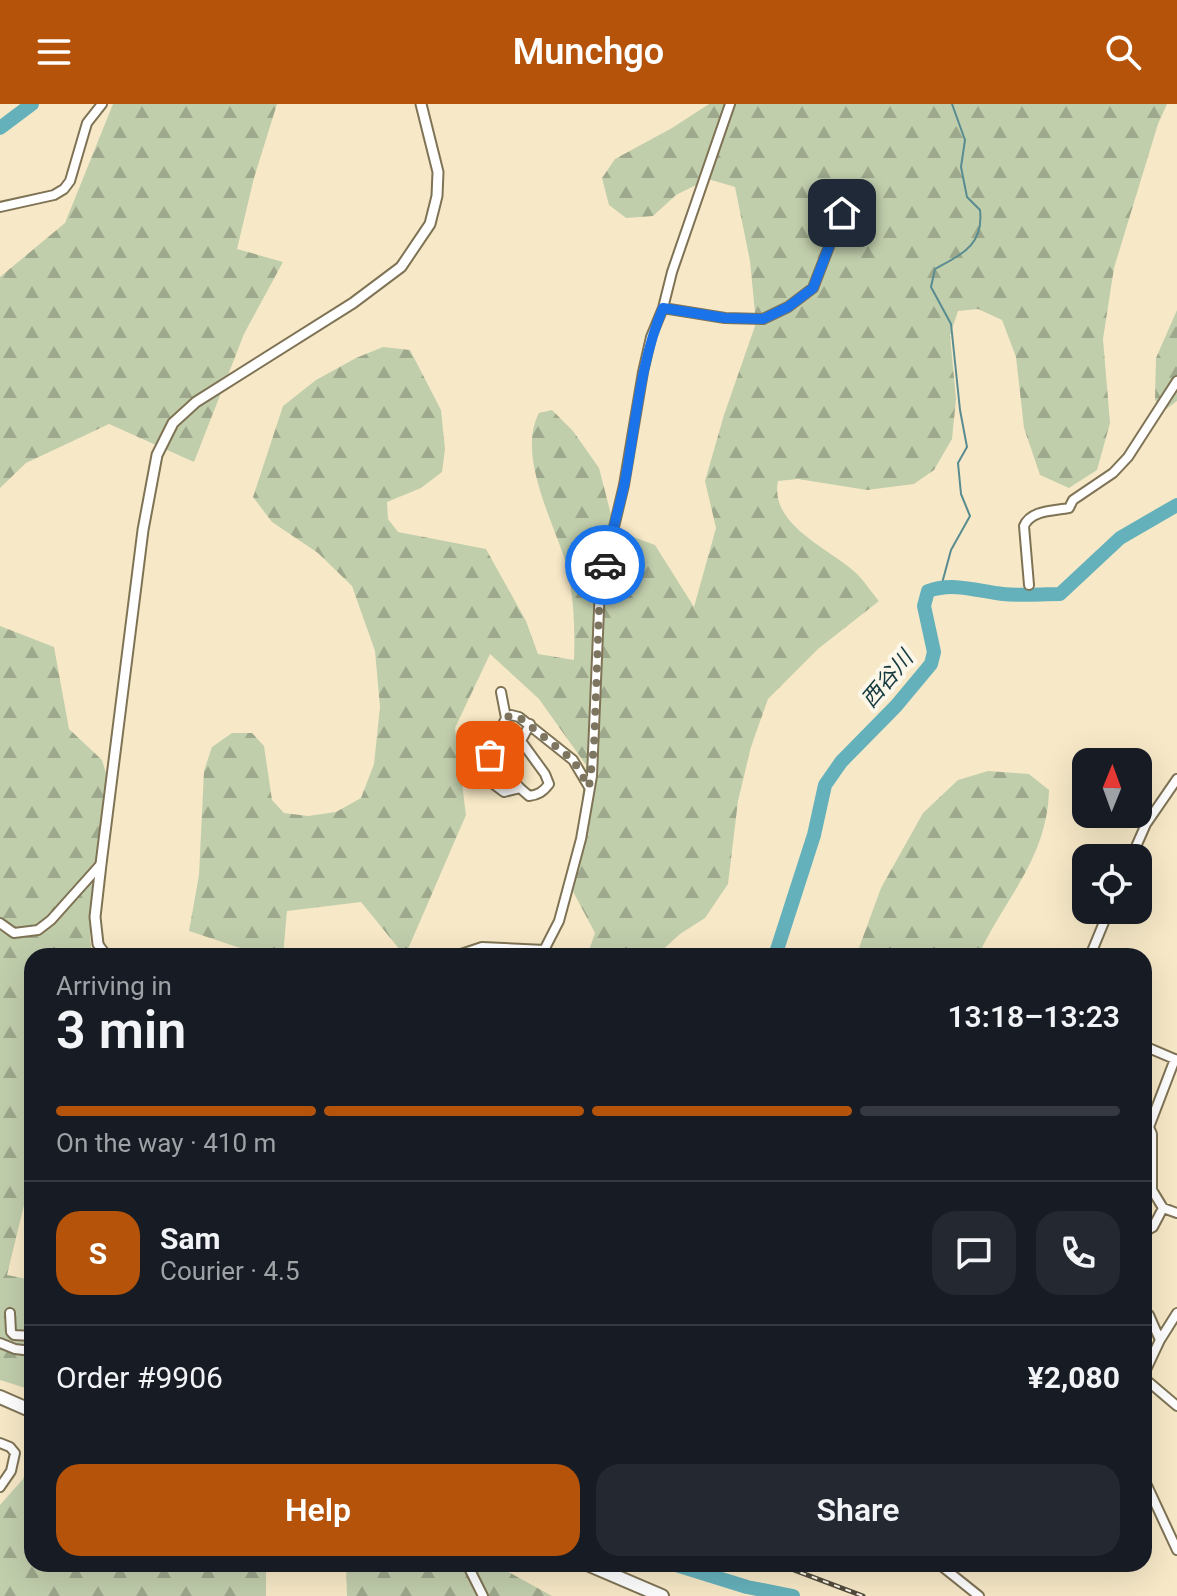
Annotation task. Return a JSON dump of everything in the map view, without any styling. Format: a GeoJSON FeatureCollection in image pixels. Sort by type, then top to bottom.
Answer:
{"type":"FeatureCollection","features":[{"type":"Feature","properties":{"kind":"highway"},"geometry":{"type":"LineString","coordinates":[[0,1397],[24,1408]]}},
{"type":"Feature","properties":{"kind":"highway"},"geometry":{"type":"LineString","coordinates":[[606,1572],[662,1596]]}},
{"type":"Feature","properties":{"kind":"street"},"geometry":{"type":"LineString","coordinates":[[0,207],[54,195],[64,189],[70,181],[87,123],[102,104]]}},
{"type":"Feature","properties":{"kind":"street"},"geometry":{"type":"LineString","coordinates":[[98,948],[95,917],[101,864],[143,530],[157,455],[173,423],[196,402],[353,303],[401,267],[430,224],[437,196],[438,172],[421,104]]}},
{"type":"Feature","properties":{"kind":"street"},"geometry":{"type":"LineString","coordinates":[[546,948],[559,921],[581,839],[594,747],[600,586],[624,485],[648,349],[730,104]]}},
{"type":"Feature","properties":{"kind":"street"},"geometry":{"type":"LineString","coordinates":[[663,308],[725,318],[763,319],[788,307],[813,288],[842,213]]}},
{"type":"Feature","properties":{"kind":"street"},"geometry":{"type":"LineString","coordinates":[[1029,585],[1026,520],[1032,515],[1069,508],[1073,500],[1113,473],[1128,457],[1177,381]]}},
{"type":"Feature","properties":{"kind":"street"},"geometry":{"type":"LineString","coordinates":[[501,692],[506,718],[487,760],[488,780],[504,792],[514,792],[520,788]]}},
{"type":"Feature","properties":{"kind":"street"},"geometry":{"type":"LineString","coordinates":[[506,718],[511,715],[519,717],[530,724],[573,760],[589,787]]}},
{"type":"Feature","properties":{"kind":"street"},"geometry":{"type":"LineString","coordinates":[[487,760],[529,796],[544,790],[549,784],[545,774],[521,741],[530,724]]}},
{"type":"Feature","properties":{"kind":"street"},"geometry":{"type":"LineString","coordinates":[[1137,844],[1146,824],[1177,779]]}},
{"type":"Feature","properties":{"kind":"street"},"geometry":{"type":"LineString","coordinates":[[0,923],[14,933],[38,930],[51,920],[101,864]]}},
{"type":"Feature","properties":{"kind":"street"},"geometry":{"type":"LineString","coordinates":[[1093,948],[1103,924]]}},
{"type":"Feature","properties":{"kind":"street"},"geometry":{"type":"LineString","coordinates":[[98,944],[101,948]]}},
{"type":"Feature","properties":{"kind":"street"},"geometry":{"type":"LineString","coordinates":[[1152,1049],[1176,1059],[1152,1119]]}},
{"type":"Feature","properties":{"kind":"street"},"geometry":{"type":"LineString","coordinates":[[1152,1134],[1152,1190],[1163,1208],[1177,1213]]}},
{"type":"Feature","properties":{"kind":"street"},"geometry":{"type":"LineString","coordinates":[[1152,1228],[1163,1208]]}},
{"type":"Feature","properties":{"kind":"street"},"geometry":{"type":"LineString","coordinates":[[10,1313],[11,1332],[24,1336]]}},
{"type":"Feature","properties":{"kind":"street"},"geometry":{"type":"LineString","coordinates":[[1152,1358],[1177,1313]]}},
{"type":"Feature","properties":{"kind":"street"},"geometry":{"type":"LineString","coordinates":[[1152,1322],[1160,1340]]}},
{"type":"Feature","properties":{"kind":"street"},"geometry":{"type":"LineString","coordinates":[[0,1343],[24,1350]]}},
{"type":"Feature","properties":{"kind":"street"},"geometry":{"type":"LineString","coordinates":[[1152,1383],[1177,1406]]}},
{"type":"Feature","properties":{"kind":"street"},"geometry":{"type":"LineString","coordinates":[[0,1443],[15,1453],[11,1471],[0,1487]]}},
{"type":"Feature","properties":{"kind":"street"},"geometry":{"type":"LineString","coordinates":[[1152,1496],[1177,1550]]}},
{"type":"Feature","properties":{"kind":"street"},"geometry":{"type":"LineString","coordinates":[[471,1572],[483,1596]]}},
{"type":"Feature","properties":{"kind":"street"},"geometry":{"type":"LineString","coordinates":[[948,1572],[979,1596]]}},
{"type":"Feature","properties":{"kind":"green space"},"geometry":{"type":"Polygon","coordinates":[[[113,104],[277,104],[254,178],[237,249],[283,262],[244,334],[194,462],[109,424],[26,463],[0,488],[0,277],[65,223],[113,104]]]}},
{"type":"Feature","properties":{"kind":"green space"},"geometry":{"type":"Polygon","coordinates":[[[709,104],[1167,104],[1158,124],[1114,268],[1103,339],[1110,423],[1097,470],[1069,488],[1040,475],[1024,428],[1016,357],[1002,320],[978,309],[958,311],[950,335],[956,399],[952,439],[934,470],[914,484],[867,490],[798,479],[778,481],[782,510],[791,522],[855,572],[879,601],[818,649],[768,699],[751,747],[738,801],[728,884],[705,918],[665,948],[590,948],[595,933],[568,882],[586,765],[539,699],[490,654],[455,728],[466,815],[408,948],[398,948],[361,902],[287,911],[284,948],[240,948],[189,931],[199,875],[204,771],[212,747],[232,733],[252,733],[264,746],[272,800],[284,813],[308,816],[336,812],[361,798],[374,764],[380,707],[375,651],[352,586],[318,553],[272,522],[253,497],[283,406],[316,380],[383,347],[410,350],[441,410],[445,449],[442,472],[421,488],[387,502],[388,519],[398,532],[486,549],[526,621],[538,654],[574,660],[574,613],[567,567],[540,490],[532,449],[533,430],[539,413],[552,410],[573,431],[599,468],[615,530],[655,545],[694,607],[716,528],[705,481],[756,323],[750,261],[735,187],[708,179],[676,195],[653,216],[626,218],[609,205],[602,178],[615,159],[709,104]]]}},
{"type":"Feature","properties":{"kind":"green space"},"geometry":{"type":"Polygon","coordinates":[[[1177,310],[1177,401],[1165,410],[1155,400],[1156,358],[1177,310]]]}},
{"type":"Feature","properties":{"kind":"green space"},"geometry":{"type":"Polygon","coordinates":[[[0,626],[54,647],[69,729],[102,760],[114,800],[102,856],[90,936],[91,948],[24,948],[24,1205],[7,1275],[24,1278],[24,1388],[0,1380],[0,626]]]}},
{"type":"Feature","properties":{"kind":"green space"},"geometry":{"type":"Polygon","coordinates":[[[988,771],[1029,774],[1049,790],[1041,837],[1033,858],[982,948],[859,948],[881,888],[923,813],[958,780],[988,771]]]}},
{"type":"Feature","properties":{"kind":"green space"},"geometry":{"type":"Polygon","coordinates":[[[24,1476],[24,1572],[266,1572],[266,1596],[0,1596],[0,1505],[24,1476]]]}},
{"type":"Feature","properties":{"kind":"green space"},"geometry":{"type":"Polygon","coordinates":[[[346,1572],[508,1572],[552,1596],[347,1596],[346,1572]]]}},
{"type":"Feature","properties":{"kind":"waterway"},"geometry":{"type":"LineString","coordinates":[[0,128],[32,104]]}},
{"type":"Feature","properties":{"kind":"waterway"},"geometry":{"type":"LineString","coordinates":[[941,587],[951,550],[970,516],[961,494],[958,463],[967,447],[951,324],[931,287],[935,269],[969,247],[975,240],[980,222],[980,210],[967,197],[961,167],[965,140],[952,104]]}},
{"type":"Feature","properties":{"kind":"waterway","name":"西谷川"},"geometry":{"type":"LineString","coordinates":[[778,948],[814,835],[825,785],[841,762],[896,706],[931,664],[934,652],[924,606],[928,591],[956,587],[1010,595],[1060,594],[1120,538],[1177,505]]}},
{"type":"Feature","properties":{"kind":"waterway","name":"西谷川"},"geometry":{"type":"LineString","coordinates":[[699,1572],[747,1587],[793,1596]]}},
{"type":"Feature","properties":{"kind":"railway"},"geometry":{"type":"LineString","coordinates":[[799,1572],[863,1596]]}},
{"type":"Feature","properties":{"kind":"way so far"},"geometry":{"type":"LineString","coordinates":[[490,755],[506,718],[511,715],[519,717],[573,760],[589,787],[594,747],[600,586],[605,565]]}},
{"type":"Feature","properties":{"kind":"route"},"geometry":{"type":"LineString","coordinates":[[605,565],[624,485],[643,372],[651,337],[663,308],[725,318],[763,319],[788,307],[813,288],[842,213]]}}]}
